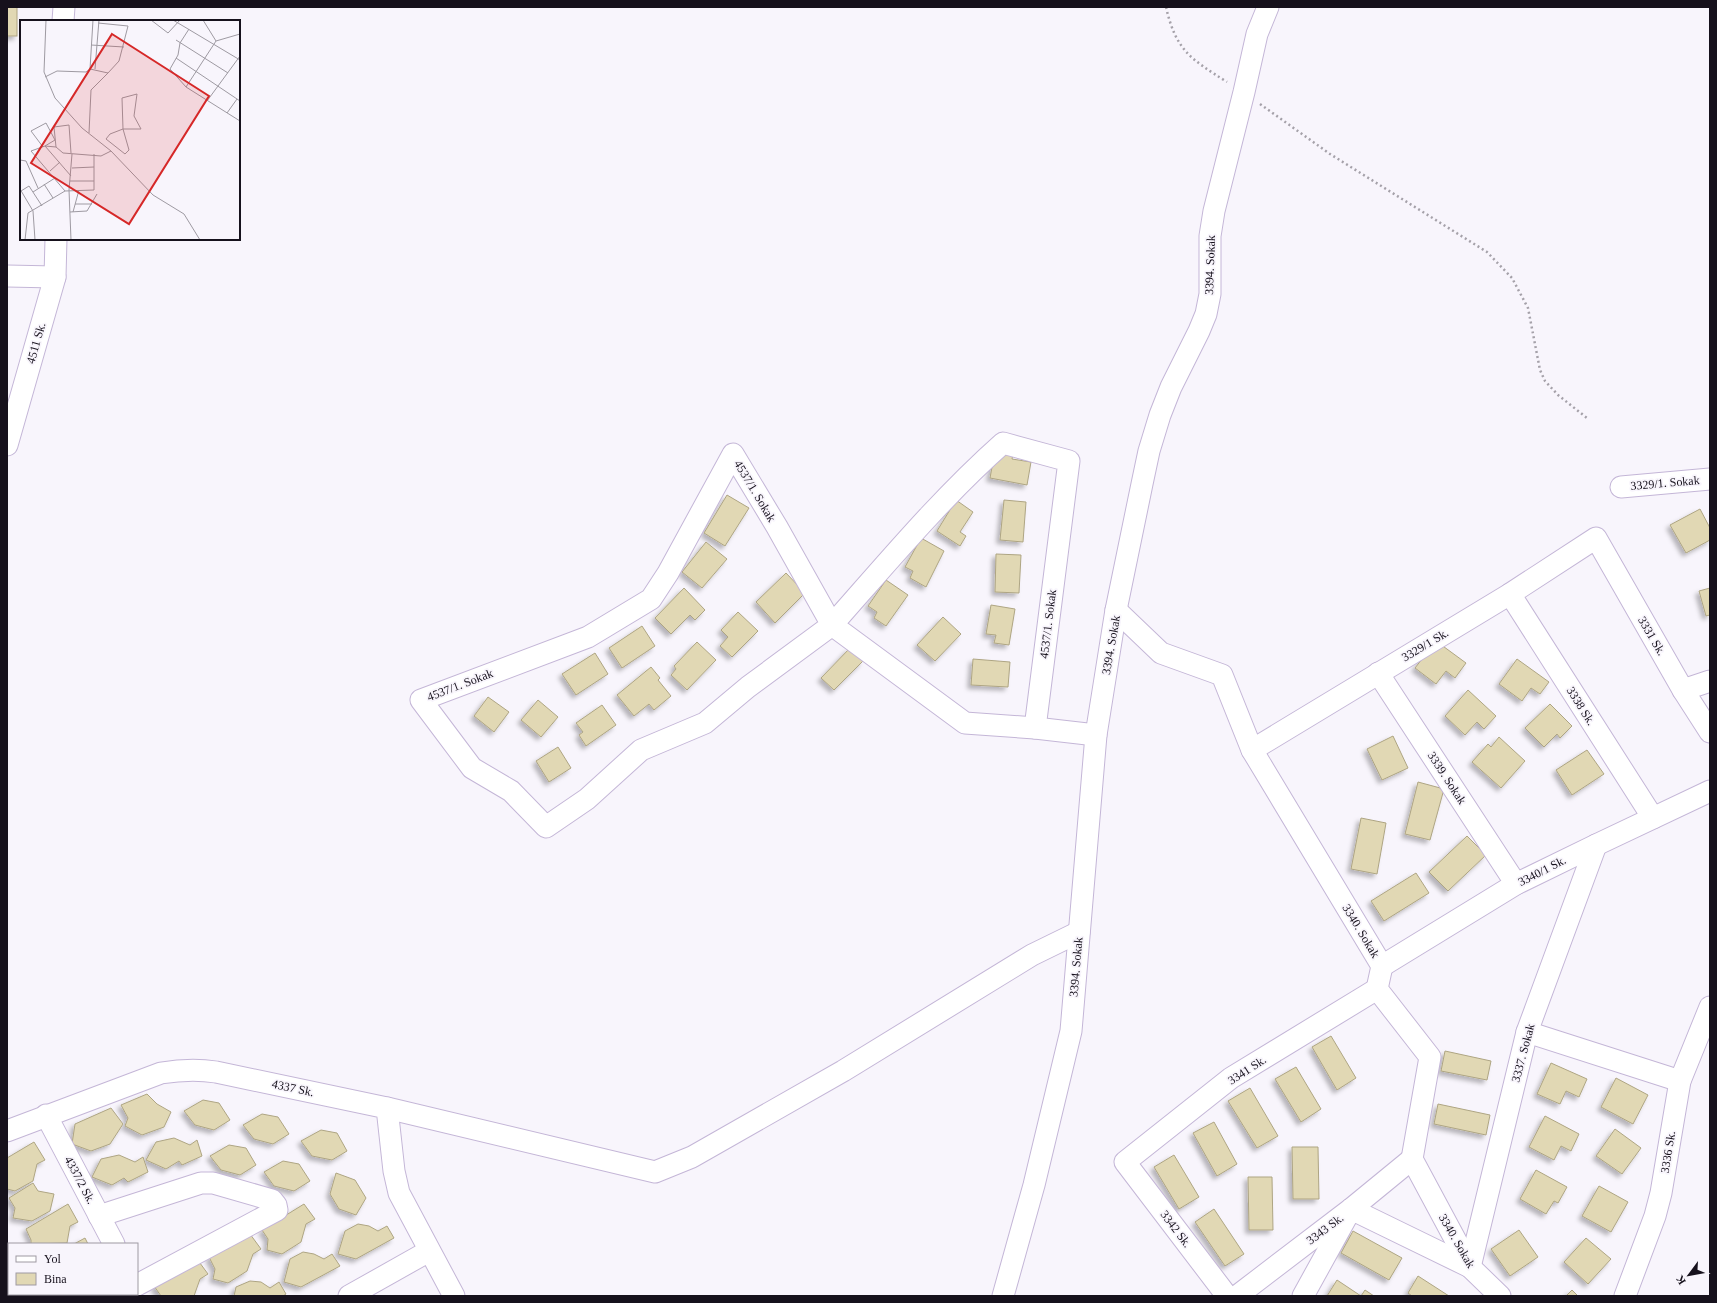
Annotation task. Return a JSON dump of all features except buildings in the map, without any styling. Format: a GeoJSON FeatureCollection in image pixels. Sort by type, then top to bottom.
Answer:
{"type":"FeatureCollection","features":[{"type":"Feature","properties":{"kind":"street"},"geometry":{"type":"LineString","coordinates":[[63,20],[64,7]]}},
{"type":"Feature","properties":{"kind":"street","name":"3394. Sokak"},"geometry":{"type":"LineString","coordinates":[[1003,1296],[1034,1185],[1071,1031],[1096,735],[1116,610],[1145,471],[1158,422],[1171,387],[1206,314],[1210,294],[1210,236],[1214,211],[1257,34],[1268,7]]}},
{"type":"Feature","properties":{"kind":"street","name":"4511 Sk."},"geometry":{"type":"LineString","coordinates":[[7,446],[56,277],[56,240]]}},
{"type":"Feature","properties":{"kind":"street"},"geometry":{"type":"LineString","coordinates":[[7,276],[56,277]]}},
{"type":"Feature","properties":{"kind":"street","name":"4537/1. Sokak"},"geometry":{"type":"LineString","coordinates":[[832,625],[748,687],[705,723],[641,750],[587,799],[546,827],[511,791],[472,768],[421,700],[588,636],[651,599],[668,573],[733,454],[777,527],[832,625],[965,723],[1035,728],[1070,461],[1003,443],[965,478],[907,540],[832,625]]}},
{"type":"Feature","properties":{"kind":"street","name":"3329/1. Sokak"},"geometry":{"type":"LineString","coordinates":[[1621,486],[1710,479]]}},
{"type":"Feature","properties":{"kind":"street","name":"3329/1 Sk."},"geometry":{"type":"LineString","coordinates":[[1252,750],[1510,594],[1596,538]]}},
{"type":"Feature","properties":{"kind":"street","name":"3331 Sk."},"geometry":{"type":"LineString","coordinates":[[1596,538],[1683,690],[1710,732]]}},
{"type":"Feature","properties":{"kind":"street","name":"3338 Sk."},"geometry":{"type":"LineString","coordinates":[[1510,594],[1653,818]]}},
{"type":"Feature","properties":{"kind":"street","name":"3340. Sokak"},"geometry":{"type":"LineString","coordinates":[[1116,610],[1162,653],[1222,674],[1252,750],[1382,966],[1377,989]]}},
{"type":"Feature","properties":{"kind":"street","name":"3339. Sokak"},"geometry":{"type":"LineString","coordinates":[[1378,673],[1516,884]]}},
{"type":"Feature","properties":{"kind":"street"},"geometry":{"type":"LineString","coordinates":[[1683,690],[1710,682]]}},
{"type":"Feature","properties":{"kind":"street"},"geometry":{"type":"LineString","coordinates":[[1035,728],[1096,735]]}},
{"type":"Feature","properties":{"kind":"street","name":"3340/1 Sk."},"geometry":{"type":"LineString","coordinates":[[1382,966],[1516,884],[1596,844],[1710,792]]}},
{"type":"Feature","properties":{"kind":"street","name":"3337. Sokak"},"geometry":{"type":"LineString","coordinates":[[1470,1267],[1527,1032],[1596,844]]}},
{"type":"Feature","properties":{"kind":"street","name":"4337 Sk."},"geometry":{"type":"LineString","coordinates":[[7,1131],[46,1115],[161,1074],[178,1070],[197,1069],[387,1108],[655,1172],[692,1157],[843,1071],[1032,955],[1079,932]]}},
{"type":"Feature","properties":{"kind":"street"},"geometry":{"type":"LineString","coordinates":[[1377,989],[1430,1057],[1412,1159]]}},
{"type":"Feature","properties":{"kind":"street","name":"3341 Sk."},"geometry":{"type":"LineString","coordinates":[[1124,1162],[1231,1078],[1377,989]]}},
{"type":"Feature","properties":{"kind":"street","name":"3336 Sk."},"geometry":{"type":"LineString","coordinates":[[1625,1296],[1655,1216],[1661,1192],[1680,1081],[1710,1007]]}},
{"type":"Feature","properties":{"kind":"street"},"geometry":{"type":"LineString","coordinates":[[1527,1032],[1680,1081]]}},
{"type":"Feature","properties":{"kind":"street"},"geometry":{"type":"LineString","coordinates":[[387,1108],[394,1171],[399,1193],[429,1252],[454,1296]]}},
{"type":"Feature","properties":{"kind":"street","name":"4337/2 Sk."},"geometry":{"type":"LineString","coordinates":[[46,1115],[113,1243]]}},
{"type":"Feature","properties":{"kind":"street","name":"3340. Sokak"},"geometry":{"type":"LineString","coordinates":[[1412,1159],[1470,1267],[1492,1293]]}},
{"type":"Feature","properties":{"kind":"street","name":"3343 Sk."},"geometry":{"type":"LineString","coordinates":[[1237,1296],[1351,1209],[1412,1159]]}},
{"type":"Feature","properties":{"kind":"street","name":"3342 Sk."},"geometry":{"type":"LineString","coordinates":[[1124,1162],[1227,1296]]}},
{"type":"Feature","properties":{"kind":"street"},"geometry":{"type":"LineString","coordinates":[[99,1216],[202,1182],[213,1183],[272,1200],[276,1205],[276,1210],[138,1284]]}},
{"type":"Feature","properties":{"kind":"street"},"geometry":{"type":"LineString","coordinates":[[1303,1296],[1351,1209],[1470,1267]]}},
{"type":"Feature","properties":{"kind":"street"},"geometry":{"type":"LineString","coordinates":[[349,1296],[429,1252]]}},
{"type":"Feature","properties":{"kind":"path"},"geometry":{"type":"LineString","coordinates":[[1166,7],[1170,26],[1175,37],[1189,56],[1203,67],[1244,92],[1320,147],[1487,252],[1501,264],[1512,278],[1528,308],[1540,370],[1545,380],[1558,395],[1587,418]]}}]}
